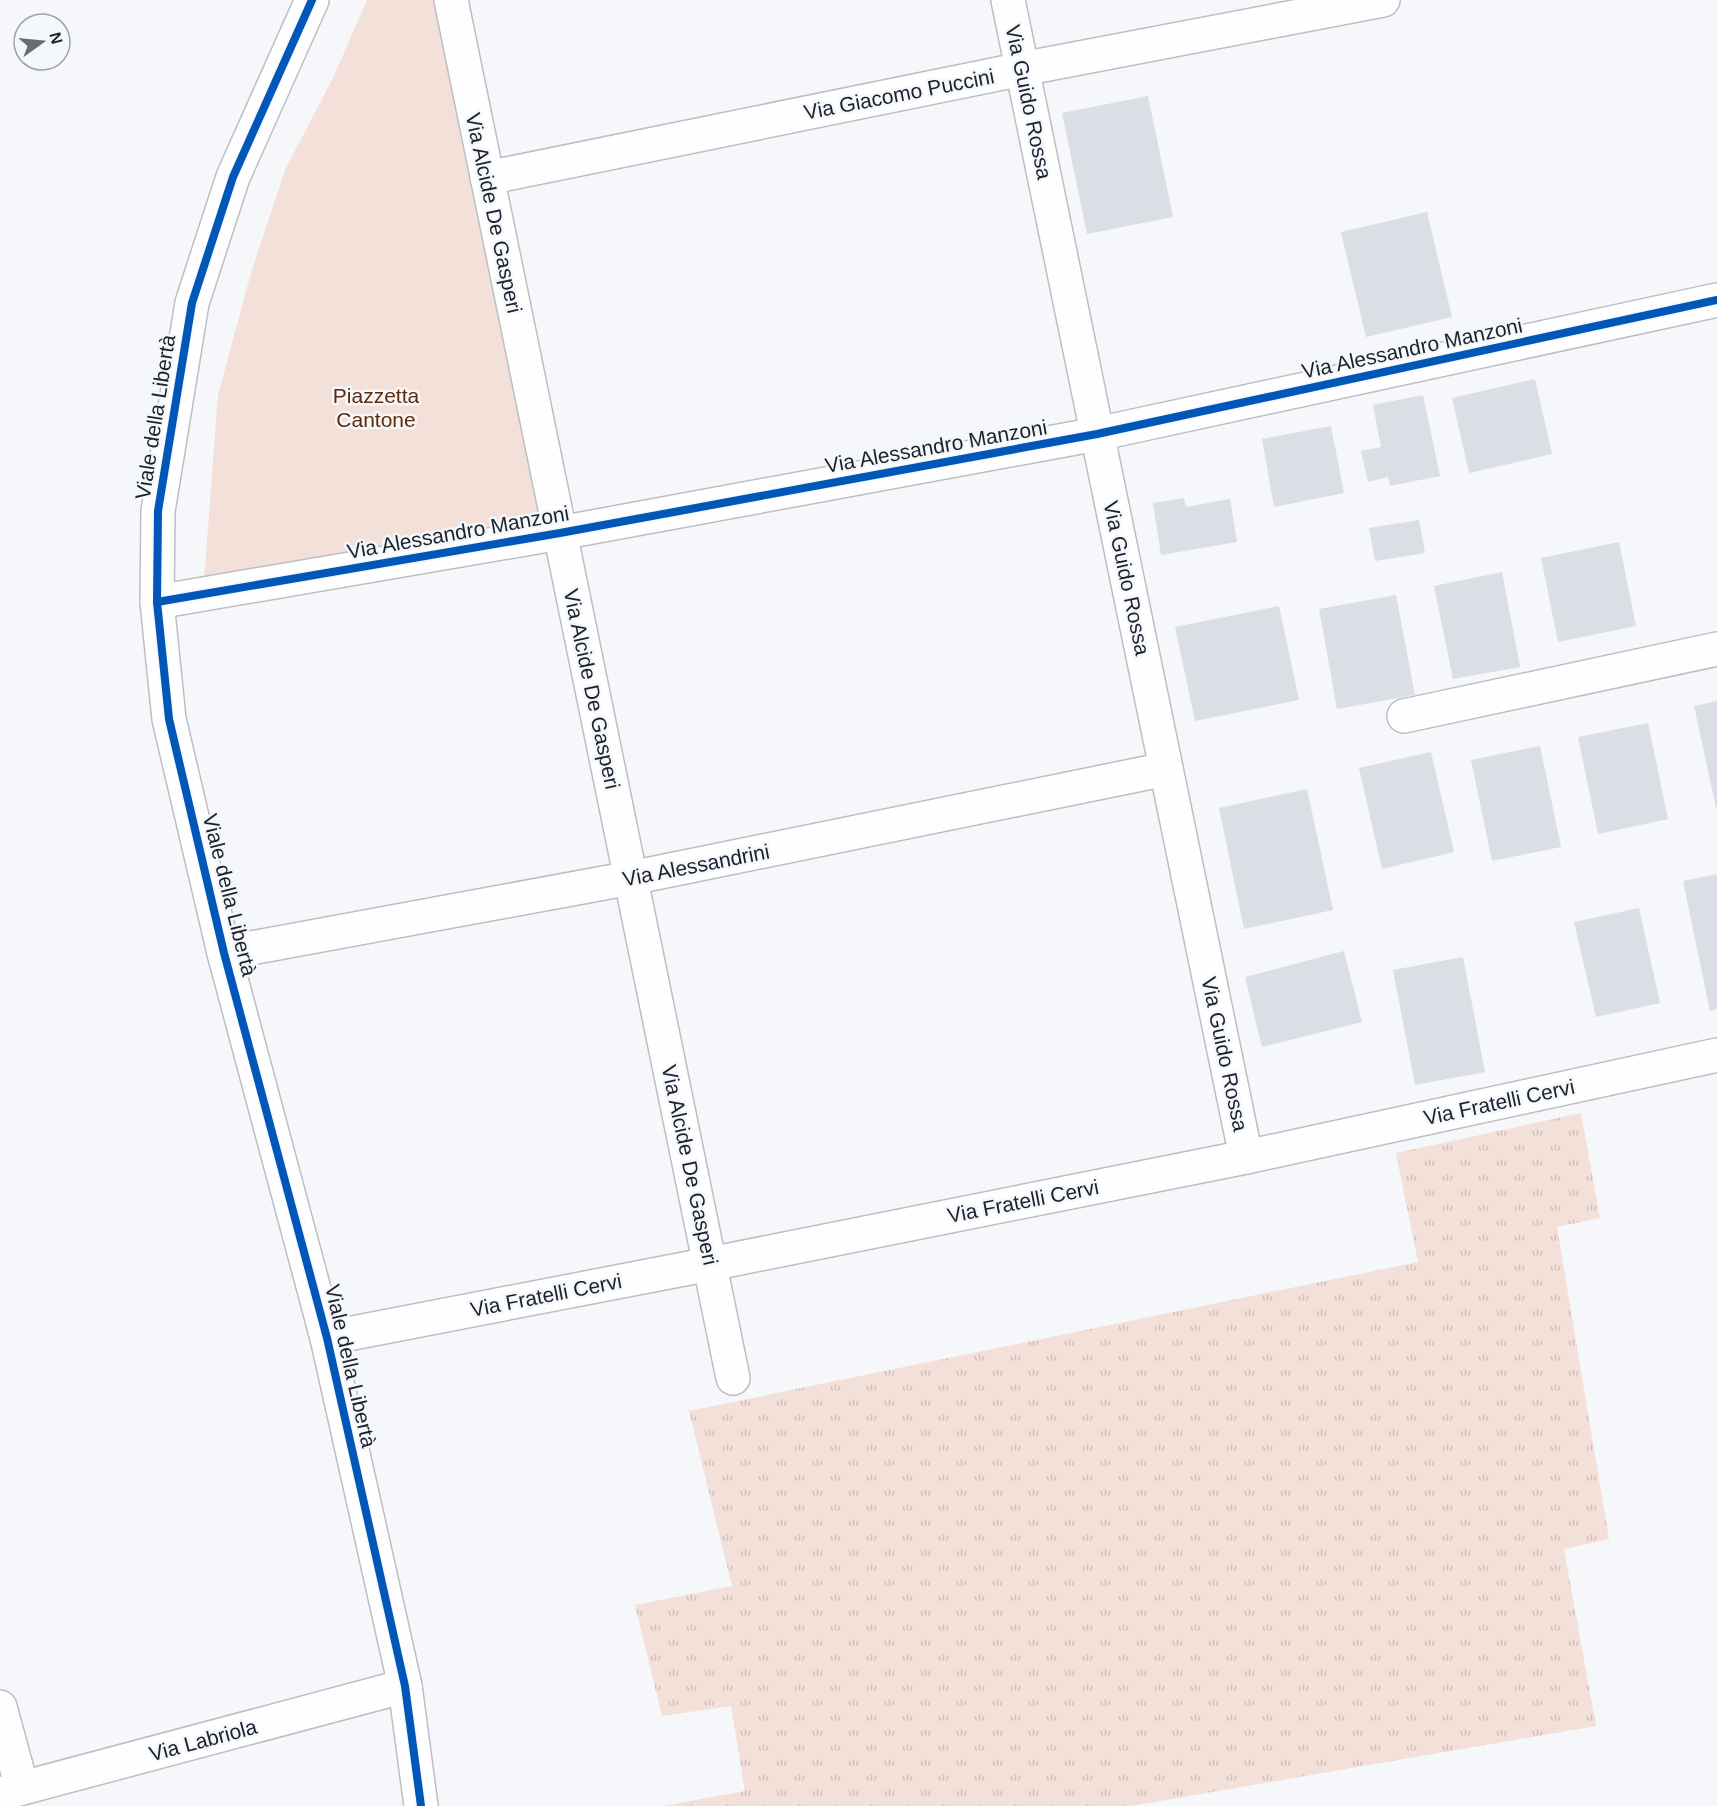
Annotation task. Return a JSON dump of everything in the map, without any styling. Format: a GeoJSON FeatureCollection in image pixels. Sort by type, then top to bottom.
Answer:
{"type":"FeatureCollection","features":[{"type":"Feature","properties":{"kind":"street","name":"Viale della Libertà"},"geometry":{"type":"LineString","coordinates":[[312,0],[232,177],[192,303],[158,511],[157,602],[169,719],[224,953],[327,1338],[405,1686],[421,1806]]}},
{"type":"Feature","properties":{"kind":"street","name":"Via Alcide De Gasperi"},"geometry":{"type":"LineString","coordinates":[[451,0],[732,1378]]}},
{"type":"Feature","properties":{"kind":"street","name":"Via Guido Rossa"},"geometry":{"type":"LineString","coordinates":[[1008,0],[1246,1156]]}},
{"type":"Feature","properties":{"kind":"street","name":"Via Giacomo Puccini"},"geometry":{"type":"LineString","coordinates":[[487,178],[1022,69],[1383,0]]}},
{"type":"Feature","properties":{"kind":"street","name":"Via Alessandro Manzoni"},"geometry":{"type":"LineString","coordinates":[[157,602],[560,533],[1097,434],[1717,300]]}},
{"type":"Feature","properties":{"kind":"street"},"geometry":{"type":"LineString","coordinates":[[1404,716],[1717,649]]}},
{"type":"Feature","properties":{"kind":"street","name":"Via Alessandrini"},"geometry":{"type":"LineString","coordinates":[[224,953],[631,878],[1166,769]]}},
{"type":"Feature","properties":{"kind":"street","name":"Via Fratelli Cervi"},"geometry":{"type":"LineString","coordinates":[[327,1338],[710,1264],[1246,1156],[1717,1055]]}},
{"type":"Feature","properties":{"kind":"street","name":"Via Labriola"},"geometry":{"type":"LineString","coordinates":[[11,1791],[405,1686]]}},
{"type":"Feature","properties":{"kind":"street"},"geometry":{"type":"LineString","coordinates":[[0,1707],[11,1791]]}},
{"type":"Feature","properties":{"kind":"green space","name":"Piazzetta Cantone"},"geometry":{"type":"Polygon","coordinates":[[[367,0],[451,0],[560,533],[203,594],[218,395],[251,273],[286,168],[334,76],[367,0]]]}},
{"type":"Feature","properties":{"kind":"green space"},"geometry":{"type":"Polygon","coordinates":[[[1581,1113],[1600,1218],[1557,1227],[1609,1539],[1564,1549],[1596,1726],[1131,1806],[663,1806],[745,1791],[731,1706],[662,1716],[635,1605],[732,1586],[689,1411],[1418,1262],[1396,1153],[1581,1113]]]}},
{"type":"Feature","properties":{"kind":"building"},"geometry":{"type":"Polygon","coordinates":[[[1148,96],[1173,217],[1087,234],[1062,113],[1148,96]]]}},
{"type":"Feature","properties":{"kind":"building"},"geometry":{"type":"Polygon","coordinates":[[[1427,212],[1452,317],[1366,337],[1341,232],[1427,212]]]}},
{"type":"Feature","properties":{"kind":"building"},"geometry":{"type":"Polygon","coordinates":[[[1535,379],[1552,454],[1469,473],[1452,398],[1535,379]]]}},
{"type":"Feature","properties":{"kind":"building"},"geometry":{"type":"Polygon","coordinates":[[[1423,395],[1440,476],[1390,486],[1388,477],[1368,482],[1361,451],[1381,447],[1373,405],[1423,395]]]}},
{"type":"Feature","properties":{"kind":"building"},"geometry":{"type":"Polygon","coordinates":[[[1331,426],[1344,493],[1274,507],[1262,439],[1331,426]]]}},
{"type":"Feature","properties":{"kind":"building"},"geometry":{"type":"Polygon","coordinates":[[[1184,498],[1186,507],[1230,499],[1237,542],[1161,555],[1153,503],[1184,498]]]}},
{"type":"Feature","properties":{"kind":"building"},"geometry":{"type":"Polygon","coordinates":[[[1419,520],[1425,553],[1375,561],[1369,528],[1419,520]]]}},
{"type":"Feature","properties":{"kind":"building"},"geometry":{"type":"Polygon","coordinates":[[[1619,542],[1636,626],[1558,642],[1541,558],[1619,542]]]}},
{"type":"Feature","properties":{"kind":"building"},"geometry":{"type":"Polygon","coordinates":[[[1502,572],[1520,667],[1453,679],[1434,586],[1502,572]]]}},
{"type":"Feature","properties":{"kind":"building"},"geometry":{"type":"Polygon","coordinates":[[[1396,595],[1415,695],[1337,709],[1319,609],[1396,595]]]}},
{"type":"Feature","properties":{"kind":"building"},"geometry":{"type":"Polygon","coordinates":[[[1279,606],[1299,700],[1195,721],[1175,627],[1279,606]]]}},
{"type":"Feature","properties":{"kind":"building"},"geometry":{"type":"Polygon","coordinates":[[[1717,701],[1717,807],[1716,808],[1694,706],[1717,701]]]}},
{"type":"Feature","properties":{"kind":"building"},"geometry":{"type":"Polygon","coordinates":[[[1648,723],[1668,819],[1598,834],[1578,737],[1648,723]]]}},
{"type":"Feature","properties":{"kind":"building"},"geometry":{"type":"Polygon","coordinates":[[[1540,746],[1561,847],[1492,861],[1471,760],[1540,746]]]}},
{"type":"Feature","properties":{"kind":"building"},"geometry":{"type":"Polygon","coordinates":[[[1431,752],[1454,852],[1382,869],[1359,768],[1431,752]]]}},
{"type":"Feature","properties":{"kind":"building"},"geometry":{"type":"Polygon","coordinates":[[[1307,789],[1333,910],[1244,929],[1219,808],[1307,789]]]}},
{"type":"Feature","properties":{"kind":"building"},"geometry":{"type":"Polygon","coordinates":[[[1717,874],[1717,1009],[1710,1011],[1683,881],[1717,874]]]}},
{"type":"Feature","properties":{"kind":"building"},"geometry":{"type":"Polygon","coordinates":[[[1639,908],[1660,1003],[1596,1017],[1574,922],[1639,908]]]}},
{"type":"Feature","properties":{"kind":"building"},"geometry":{"type":"Polygon","coordinates":[[[1344,951],[1362,1022],[1262,1047],[1245,977],[1344,951]]]}},
{"type":"Feature","properties":{"kind":"building"},"geometry":{"type":"Polygon","coordinates":[[[1463,957],[1485,1072],[1415,1085],[1393,970],[1463,957]]]}},
{"type":"Feature","properties":{"kind":"cycle path"},"geometry":{"type":"LineString","coordinates":[[312,0],[233,177],[192,303],[158,511],[157,602],[169,719],[224,953],[327,1338],[405,1686],[421,1806]]}},
{"type":"Feature","properties":{"kind":"cycle path"},"geometry":{"type":"LineString","coordinates":[[157,602],[560,533],[1097,434],[1717,300]]}}]}
